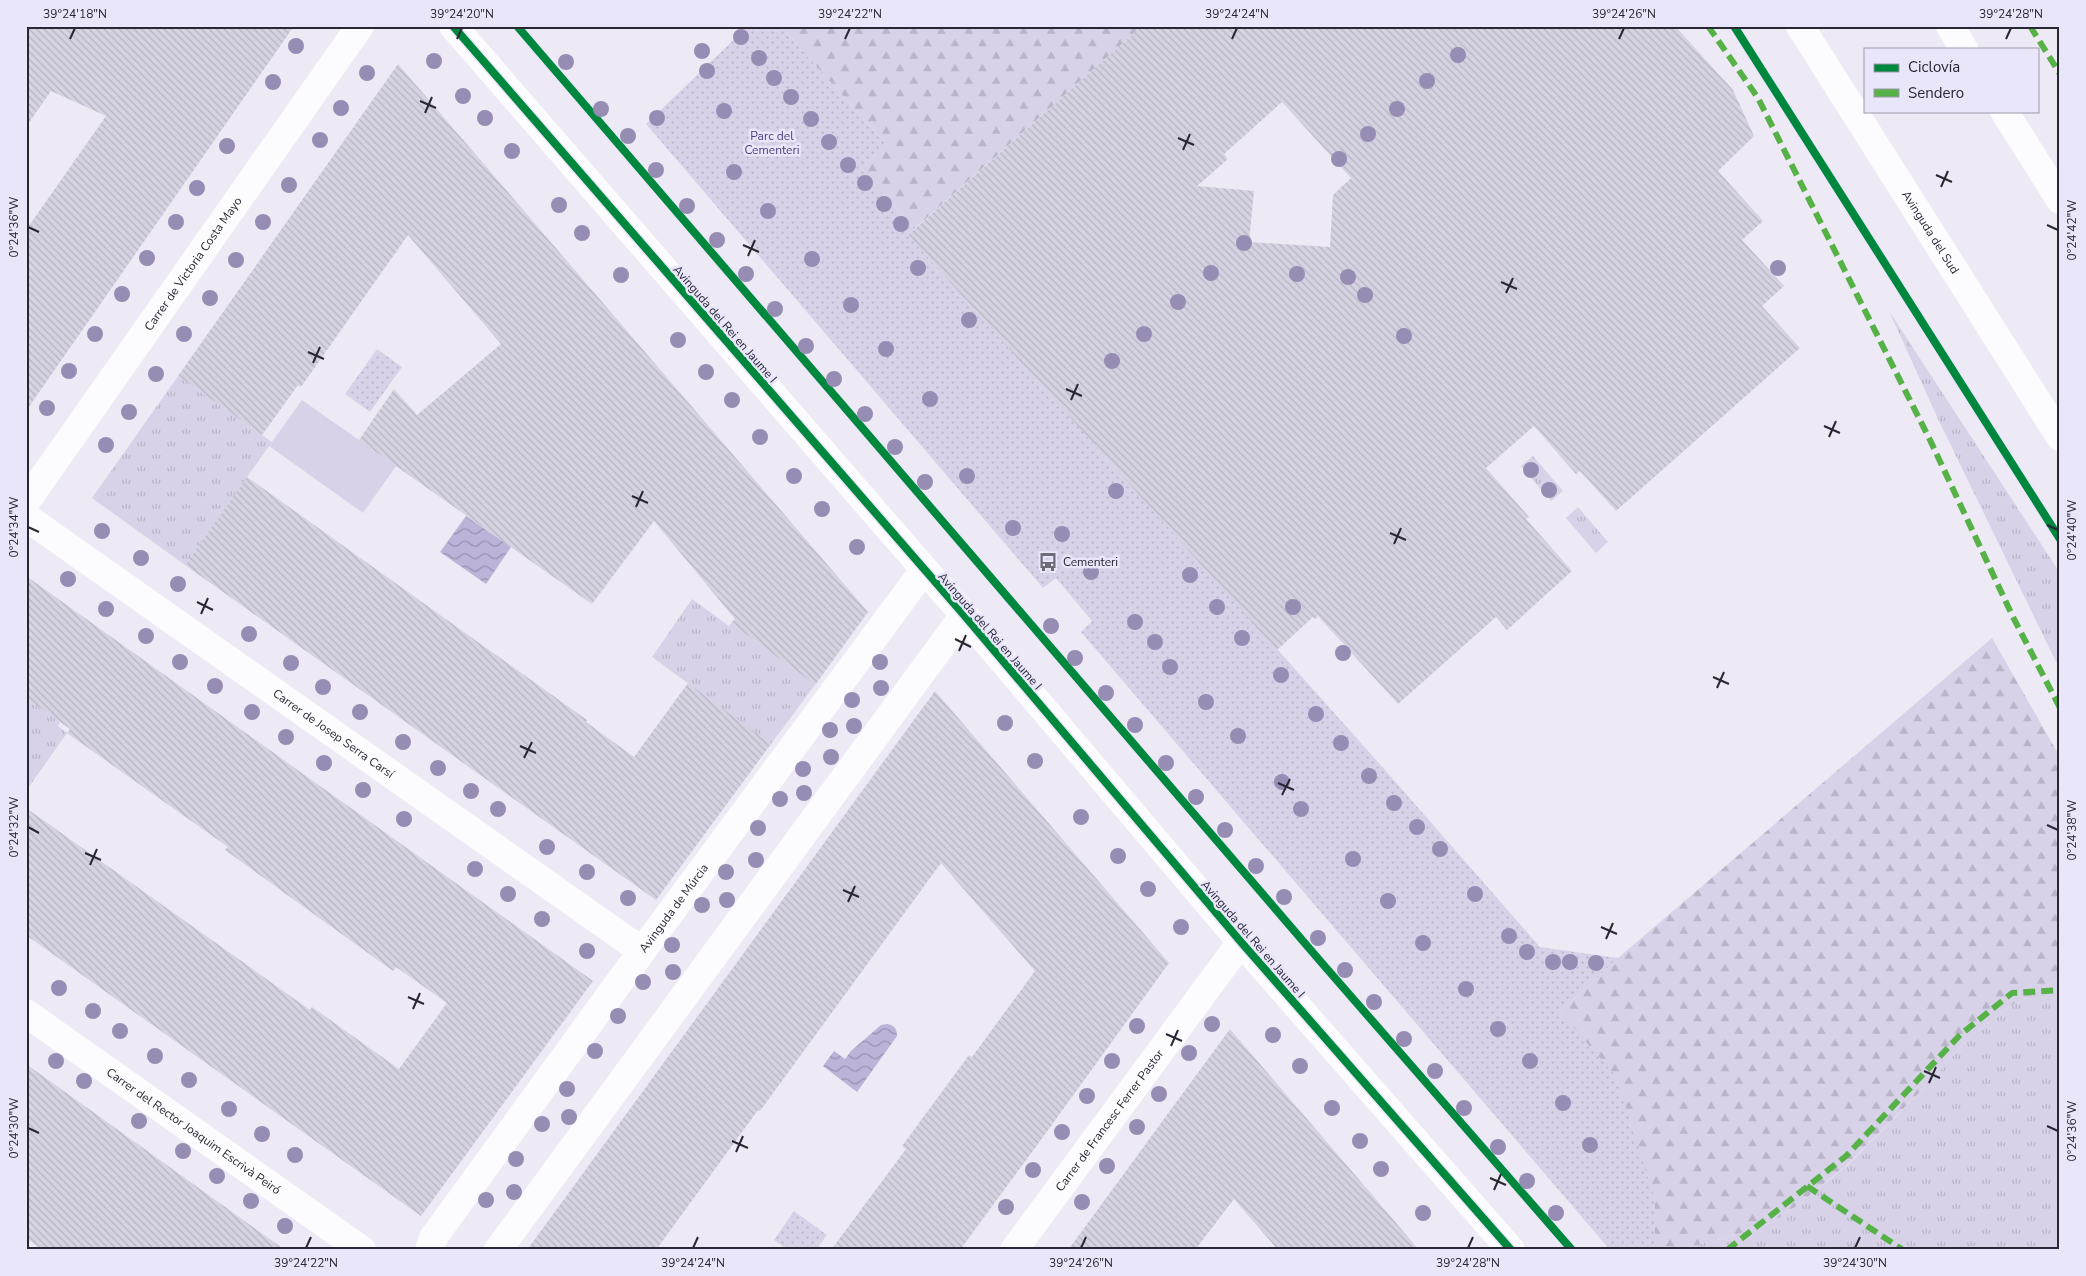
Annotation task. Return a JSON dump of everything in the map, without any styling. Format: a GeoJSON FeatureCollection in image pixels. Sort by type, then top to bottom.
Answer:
{"type":"FeatureCollection","features":[{"type":"Feature","properties":{"kind":"street","name":"Carrer de Victoria Costa Mayo"},"geometry":{"type":"LineString","coordinates":[[26,502],[360,26]]}},
{"type":"Feature","properties":{"kind":"street","name":"Avinguda del Rei en Jaume I"},"geometry":{"type":"LineString","coordinates":[[453,26],[964,615],[1240,942],[1511,1250]]}},
{"type":"Feature","properties":{"kind":"street","name":"Avinguda del Sud"},"geometry":{"type":"LineString","coordinates":[[1800,26],[2060,437]]}},
{"type":"Feature","properties":{"kind":"street"},"geometry":{"type":"LineString","coordinates":[[1950,26],[1963,48]]}},
{"type":"Feature","properties":{"kind":"street"},"geometry":{"type":"LineString","coordinates":[[2005,112],[2060,200]]}},
{"type":"Feature","properties":{"kind":"street","name":"Carrer de Josep Serra Carsí"},"geometry":{"type":"LineString","coordinates":[[26,517],[642,951]]}},
{"type":"Feature","properties":{"kind":"street","name":"Avinguda de Múrcia"},"geometry":{"type":"LineString","coordinates":[[429,1250],[433,1238],[642,951],[924,570]]}},
{"type":"Feature","properties":{"kind":"street"},"geometry":{"type":"LineString","coordinates":[[498,1250],[964,615]]}},
{"type":"Feature","properties":{"kind":"street","name":"Carrer de Francesc Ferrer Pastor"},"geometry":{"type":"LineString","coordinates":[[1014,1250],[1240,942]]}},
{"type":"Feature","properties":{"kind":"street","name":"Carrer del Rector Joaquim Escrivà Peiró"},"geometry":{"type":"LineString","coordinates":[[26,1013],[362,1250]]}},
{"type":"Feature","properties":{"kind":"green space","name":"Parc del Cementeri"},"geometry":{"type":"Polygon","coordinates":[[[748,26],[780,26],[887,145],[861,169],[914,229],[908,235],[1385,770],[1540,947],[1618,958],[1560,1012],[1615,1075],[1655,1200],[1655,1250],[1610,1250],[1081,632],[1092,621],[1056,578],[1043,588],[646,124],[748,26]]]}},
{"type":"Feature","properties":{"kind":"green space"},"geometry":{"type":"Polygon","coordinates":[[[780,26],[1142,26],[914,229],[861,169],[887,145],[780,26]]]}},
{"type":"Feature","properties":{"kind":"green space"},"geometry":{"type":"Polygon","coordinates":[[[1889,311],[2060,573],[2060,670],[1939,421],[1889,311]]]}},
{"type":"Feature","properties":{"kind":"green space"},"geometry":{"type":"Polygon","coordinates":[[[377,349],[402,367],[370,412],[345,394],[377,349]]]}},
{"type":"Feature","properties":{"kind":"green space"},"geometry":{"type":"Polygon","coordinates":[[[178,376],[272,442],[185,565],[92,498],[178,376]]]}},
{"type":"Feature","properties":{"kind":"green space"},"geometry":{"type":"Polygon","coordinates":[[[302,400],[396,466],[363,513],[269,446],[302,400]]]}},
{"type":"Feature","properties":{"kind":"green space"},"geometry":{"type":"Polygon","coordinates":[[[1533,456],[1563,491],[1551,501],[1521,466],[1533,456]]]}},
{"type":"Feature","properties":{"kind":"green space"},"geometry":{"type":"Polygon","coordinates":[[[1578,507],[1608,542],[1596,553],[1566,518],[1578,507]]]}},
{"type":"Feature","properties":{"kind":"green space"},"geometry":{"type":"Polygon","coordinates":[[[692,599],[729,626],[731,623],[815,685],[771,744],[652,657],[692,599]]]}},
{"type":"Feature","properties":{"kind":"green space"},"geometry":{"type":"Polygon","coordinates":[[[1992,638],[2060,757],[2060,977],[2029,997],[2012,1005],[1969,1037],[1930,1082],[1848,1164],[1798,1205],[1771,1223],[1725,1238],[1676,1250],[1655,1250],[1655,1200],[1560,1012],[1618,958],[1992,638]]]}},
{"type":"Feature","properties":{"kind":"green space"},"geometry":{"type":"Polygon","coordinates":[[[26,698],[60,722],[58,726],[67,733],[26,791],[26,698]]]}},
{"type":"Feature","properties":{"kind":"green space"},"geometry":{"type":"Polygon","coordinates":[[[2060,977],[2060,1250],[1676,1250],[1725,1238],[1771,1223],[1798,1205],[1849,1164],[1930,1082],[1969,1037],[2012,1005],[2029,997],[2060,977]]]}},
{"type":"Feature","properties":{"kind":"green space"},"geometry":{"type":"Polygon","coordinates":[[[794,1211],[827,1235],[816,1250],[788,1250],[774,1240],[794,1211]]]}},
{"type":"Feature","properties":{"kind":"water"},"geometry":{"type":"Polygon","coordinates":[[[466,516],[511,547],[486,584],[440,552],[466,516]]]}},
{"type":"Feature","properties":{"kind":"water"},"geometry":{"type":"Polygon","coordinates":[[[887,1024],[895,1027],[897,1036],[857,1092],[823,1066],[834,1051],[845,1059],[851,1051],[881,1025],[887,1024]]]}},
{"type":"Feature","properties":{"kind":"building"},"geometry":{"type":"Polygon","coordinates":[[[26,26],[294,26],[26,411],[26,230],[106,116],[51,91],[26,127],[26,26]]]}},
{"type":"Feature","properties":{"kind":"building"},"geometry":{"type":"Polygon","coordinates":[[[1142,26],[1675,26],[1733,90],[1754,136],[1718,171],[1763,221],[1742,240],[1784,286],[1762,306],[1800,348],[1616,511],[1580,471],[1576,474],[1534,426],[1486,468],[1529,517],[1526,519],[1572,571],[1507,630],[1496,617],[1398,704],[1318,616],[1315,619],[1313,617],[1277,650],[908,235],[1142,26]],[[1282,102],[1224,154],[1228,159],[1197,186],[1254,191],[1249,242],[1330,247],[1333,195],[1351,178],[1282,102]]]}},
{"type":"Feature","properties":{"kind":"building"},"geometry":{"type":"Polygon","coordinates":[[[398,64],[868,612],[815,685],[731,623],[735,619],[654,521],[592,604],[359,440],[394,389],[417,415],[501,344],[408,235],[301,387],[298,385],[262,435],[178,376],[398,64]]]}},
{"type":"Feature","properties":{"kind":"building"},"geometry":{"type":"Polygon","coordinates":[[[247,477],[587,720],[586,722],[634,757],[688,683],[771,744],[656,900],[185,565],[247,477]]]}},
{"type":"Feature","properties":{"kind":"building"},"geometry":{"type":"Polygon","coordinates":[[[26,576],[593,981],[421,1216],[26,935],[26,808],[310,1010],[312,1007],[399,1069],[447,1003],[396,967],[393,971],[225,850],[228,847],[67,733],[70,729],[26,698],[26,576]]]}},
{"type":"Feature","properties":{"kind":"building"},"geometry":{"type":"Polygon","coordinates":[[[935,691],[1169,963],[1035,1148],[960,1250],[831,1250],[906,1149],[902,1146],[969,1055],[972,1057],[1035,971],[941,863],[656,1250],[527,1250],[935,691]]]}},
{"type":"Feature","properties":{"kind":"building"},"geometry":{"type":"Polygon","coordinates":[[[1230,1029],[1419,1250],[1278,1250],[1234,1199],[1195,1250],[1068,1250],[1230,1029]]]}},
{"type":"Feature","properties":{"kind":"building"},"geometry":{"type":"Polygon","coordinates":[[[26,1064],[285,1250],[43,1250],[26,1238],[26,1064]]]}},
{"type":"Feature","properties":{"kind":"marked path"},"geometry":{"type":"LineString","coordinates":[[1708,26],[1758,98],[1930,440],[2013,617],[2060,708]]}},
{"type":"Feature","properties":{"kind":"marked path"},"geometry":{"type":"LineString","coordinates":[[2030,26],[2060,74]]}},
{"type":"Feature","properties":{"kind":"marked path"},"geometry":{"type":"LineString","coordinates":[[1727,1250],[1846,1156],[1960,1035],[2012,993],[2060,990]]}},
{"type":"Feature","properties":{"kind":"marked path"},"geometry":{"type":"LineString","coordinates":[[1807,1186],[1903,1250]]}},
{"type":"Feature","properties":{"kind":"cycle path"},"geometry":{"type":"LineString","coordinates":[[453,26],[964,615],[1241,942],[1511,1250]]}},
{"type":"Feature","properties":{"kind":"cycle path"},"geometry":{"type":"LineString","coordinates":[[517,26],[1321,962],[1572,1250]]}},
{"type":"Feature","properties":{"kind":"cycle path"},"geometry":{"type":"LineString","coordinates":[[1734,26],[2060,539]]}},
{"type":"Feature","properties":{"kind":"place","name":"Cementeri"},"geometry":{"type":"Point","coordinates":[1048,562]}}]}
